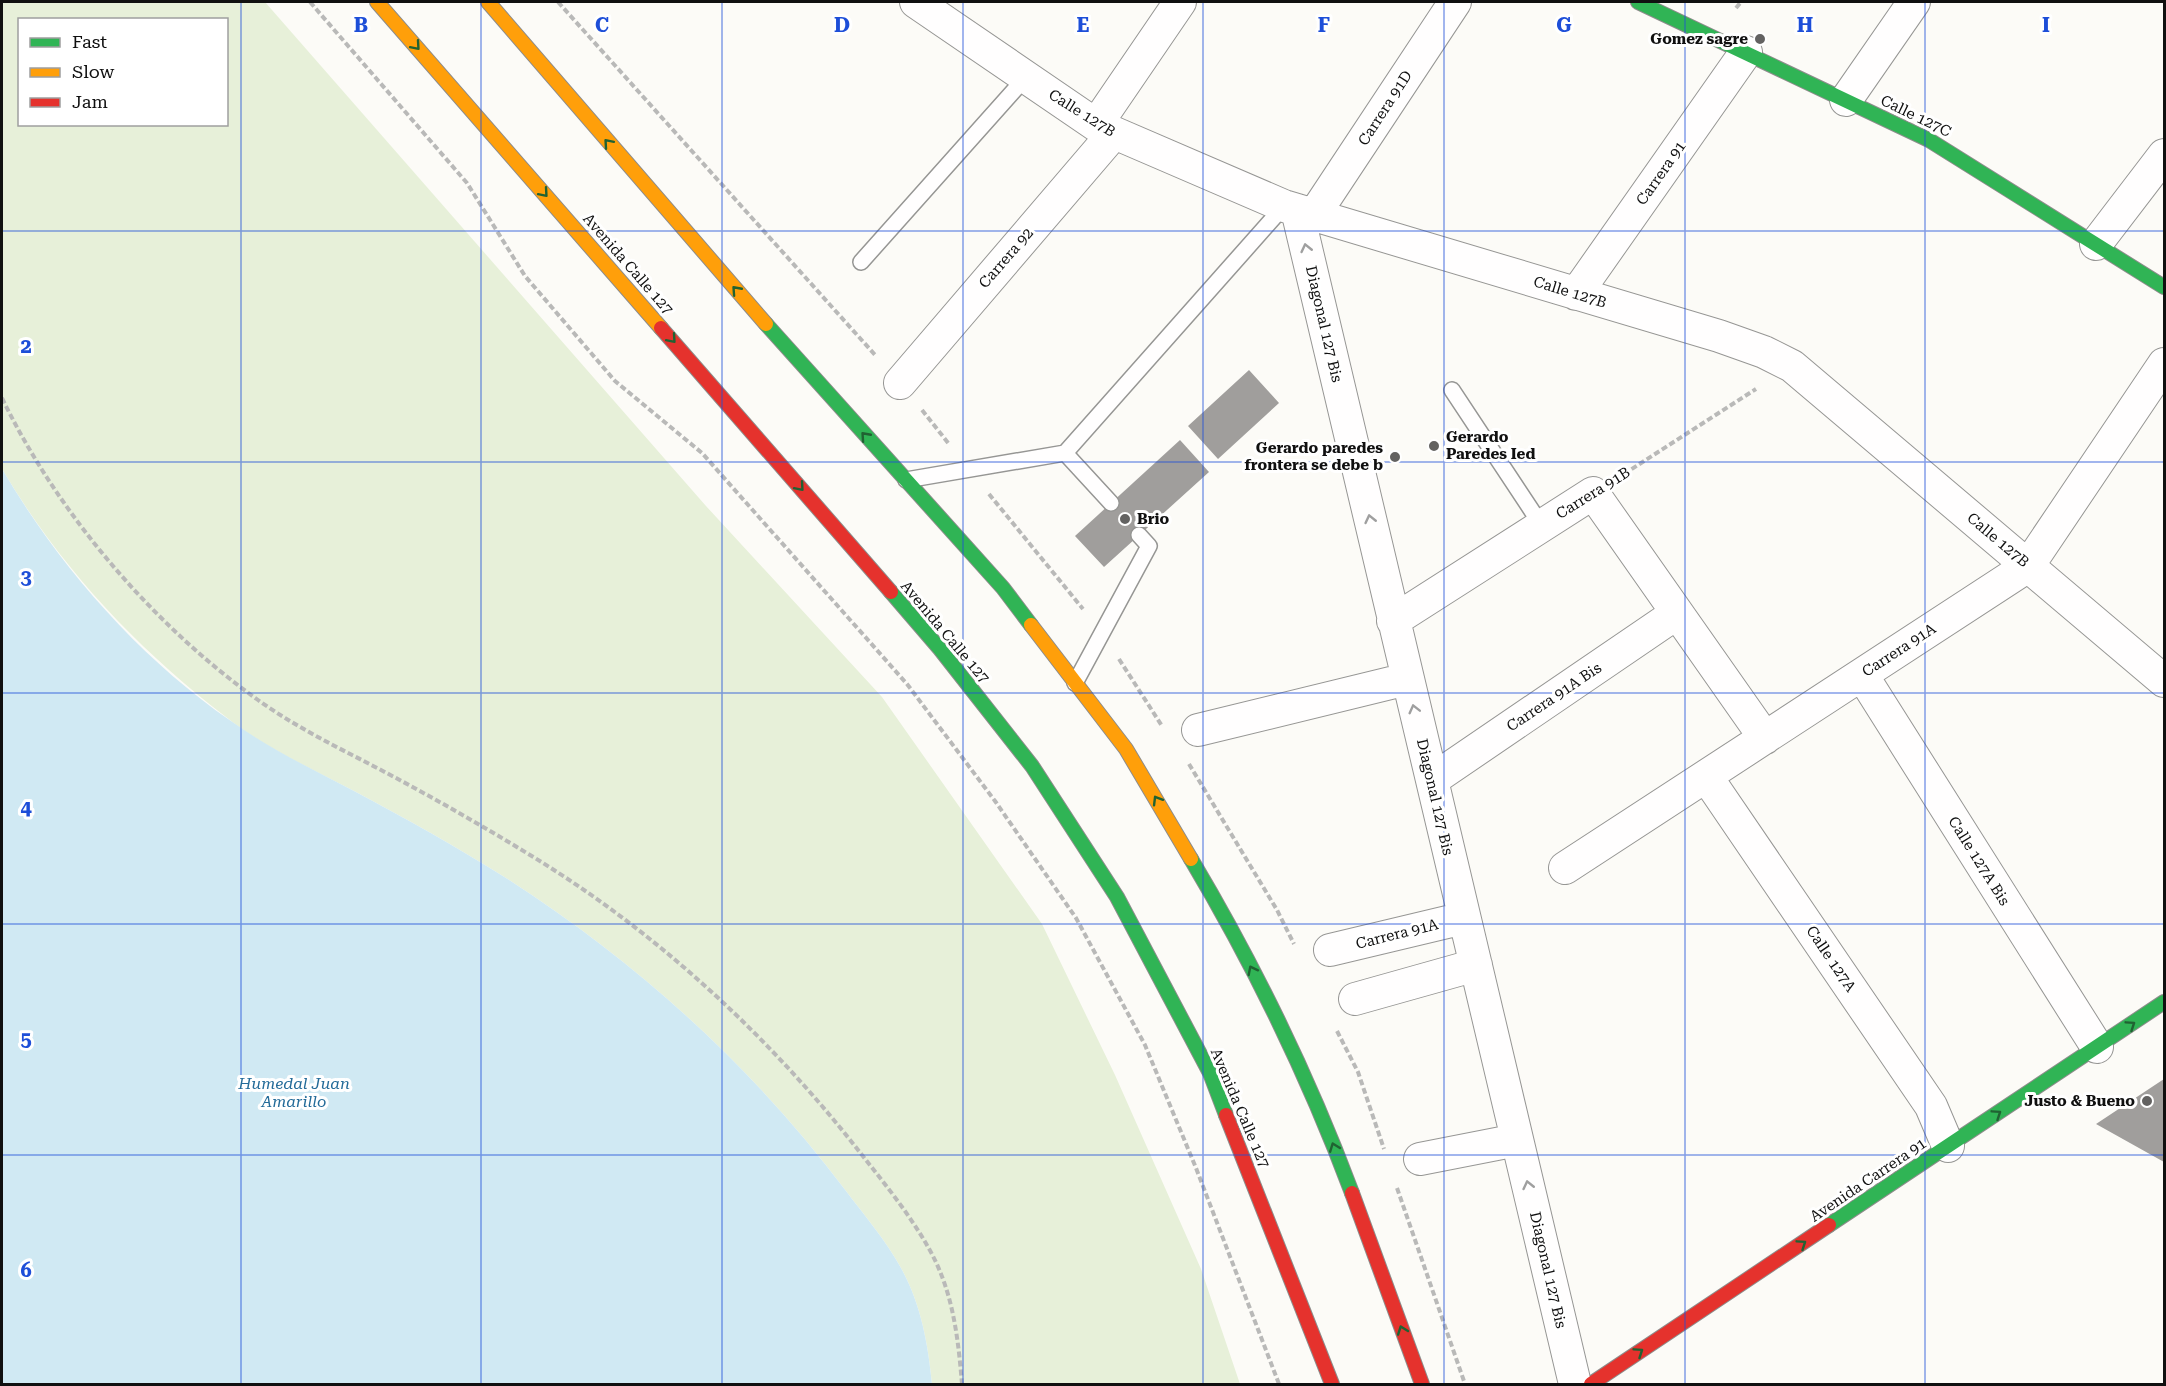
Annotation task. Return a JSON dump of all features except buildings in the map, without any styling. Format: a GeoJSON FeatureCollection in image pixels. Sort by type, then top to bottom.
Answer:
{"type":"FeatureCollection","features":[{"type":"Feature","properties":{"kind":"main road","name":"Avenida Calle 127"},"geometry":{"type":"LineString","coordinates":[[377,2],[940,649],[1032,766],[1117,897],[1210,1073],[1332,1384]]}},
{"type":"Feature","properties":{"kind":"main road"},"geometry":{"type":"LineString","coordinates":[[488,2],[704,255],[1003,588],[1126,749],[1214,897],[1275,1014],[1332,1140],[1422,1384]]}},
{"type":"Feature","properties":{"kind":"main road","name":"Calle 127C"},"geometry":{"type":"LineString","coordinates":[[1638,2],[1929,140],[2164,287]]}},
{"type":"Feature","properties":{"kind":"main road","name":"Avenida Carrera 91"},"geometry":{"type":"LineString","coordinates":[[1591,1384],[2164,1002]]}},
{"type":"Feature","properties":{"kind":"main road"},"geometry":{"type":"LineString","coordinates":[[1322,1384],[1323,1360]]}},
{"type":"Feature","properties":{"kind":"street","name":"Calle 127B"},"geometry":{"type":"LineString","coordinates":[[916,2],[1105,129],[1298,210],[1719,336],[1764,352],[1792,366],[2164,681]]}},
{"type":"Feature","properties":{"kind":"street","name":"Carrera 92"},"geometry":{"type":"LineString","coordinates":[[900,383],[1105,129],[1180,2]]}},
{"type":"Feature","properties":{"kind":"street","name":"Carrera 91D"},"geometry":{"type":"LineString","coordinates":[[1298,210],[1455,2]]}},
{"type":"Feature","properties":{"kind":"street"},"geometry":{"type":"LineString","coordinates":[[1846,100],[1914,2]]}},
{"type":"Feature","properties":{"kind":"street","name":"Carrera 91"},"geometry":{"type":"LineString","coordinates":[[1576,294],[1746,52]]}},
{"type":"Feature","properties":{"kind":"street"},"geometry":{"type":"LineString","coordinates":[[2096,244],[2164,155]]}},
{"type":"Feature","properties":{"kind":"street","name":"Diagonal 127 Bis"},"geometry":{"type":"LineString","coordinates":[[1298,210],[1393,621],[1575,1384]]}},
{"type":"Feature","properties":{"kind":"street","name":"Carrera 91A"},"geometry":{"type":"LineString","coordinates":[[1565,868],[2028,566],[2164,364]]}},
{"type":"Feature","properties":{"kind":"street"},"geometry":{"type":"LineString","coordinates":[[1593,494],[1765,738]]}},
{"type":"Feature","properties":{"kind":"street","name":"Carrera 91B"},"geometry":{"type":"LineString","coordinates":[[1393,621],[1593,494]]}},
{"type":"Feature","properties":{"kind":"street","name":"Carrera 91A Bis"},"geometry":{"type":"LineString","coordinates":[[1431,780],[1677,613]]}},
{"type":"Feature","properties":{"kind":"street","name":"Calle 127A Bis"},"geometry":{"type":"LineString","coordinates":[[1862,675],[2097,1047]]}},
{"type":"Feature","properties":{"kind":"street"},"geometry":{"type":"LineString","coordinates":[[1198,730],[1407,679]]}},
{"type":"Feature","properties":{"kind":"street","name":"Calle 127A"},"geometry":{"type":"LineString","coordinates":[[1706,776],[1931,1106],[1948,1146]]}},
{"type":"Feature","properties":{"kind":"street","name":"Carrera 91A"},"geometry":{"type":"LineString","coordinates":[[1330,950],[1464,918]]}},
{"type":"Feature","properties":{"kind":"street"},"geometry":{"type":"LineString","coordinates":[[1355,999],[1476,965]]}},
{"type":"Feature","properties":{"kind":"street"},"geometry":{"type":"LineString","coordinates":[[1420,1159],[1517,1140]]}},
{"type":"Feature","properties":{"kind":"lane"},"geometry":{"type":"LineString","coordinates":[[861,262],[1026,77]]}},
{"type":"Feature","properties":{"kind":"lane"},"geometry":{"type":"LineString","coordinates":[[904,480],[1065,453],[1298,210]]}},
{"type":"Feature","properties":{"kind":"lane"},"geometry":{"type":"LineString","coordinates":[[1452,390],[1542,526]]}},
{"type":"Feature","properties":{"kind":"lane"},"geometry":{"type":"LineString","coordinates":[[1065,453],[1111,503]]}},
{"type":"Feature","properties":{"kind":"lane"},"geometry":{"type":"LineString","coordinates":[[1075,683],[1149,546],[1139,535]]}},
{"type":"Feature","properties":{"kind":"path"},"geometry":{"type":"LineString","coordinates":[[310,2],[467,183],[525,276],[615,381],[702,453],[907,684],[995,801],[1076,918],[1146,1045],[1279,1384]]}},
{"type":"Feature","properties":{"kind":"path","name":"Carrera 91B"},"geometry":{"type":"LineString","coordinates":[[1593,494],[1792,366]]}},
{"type":"Feature","properties":{"kind":"path"},"geometry":{"type":"LineString","coordinates":[[2,398],[50,483],[95,544],[177,634],[256,699],[310,735],[418,790],[534,857],[621,918],[684,968],[744,1022],[823,1105],[886,1186],[929,1248],[953,1307],[962,1384]]}},
{"type":"Feature","properties":{"kind":"green space"},"geometry":{"type":"Polygon","coordinates":[[[2,2],[265,2],[706,506],[882,697],[1042,924],[1115,1075],[1201,1269],[1240,1384],[932,1384],[926,1339],[919,1310],[895,1258],[810,1145],[732,1060],[647,981],[554,910],[450,844],[288,757],[226,717],[161,663],[102,604],[49,539],[2,469],[2,2]]]}},
{"type":"Feature","properties":{"kind":"water","name":"Humedal Juan Amarillo"},"geometry":{"type":"Polygon","coordinates":[[[2,469],[49,540],[103,607],[133,639],[197,696],[261,741],[450,844],[554,910],[647,981],[732,1060],[810,1145],[895,1258],[919,1310],[926,1339],[932,1384],[2,1384],[2,469]]]}},
{"type":"Feature","properties":{"kind":"traffic: fast"},"geometry":{"type":"LineString","coordinates":[[1638,2],[1929,140],[2164,287]]}},
{"type":"Feature","properties":{"kind":"traffic: fast"},"geometry":{"type":"LineString","coordinates":[[766,324],[1003,588],[1031,625]]}},
{"type":"Feature","properties":{"kind":"traffic: fast"},"geometry":{"type":"LineString","coordinates":[[891,592],[940,649],[1032,766],[1117,897],[1210,1073],[1226,1115]]}},
{"type":"Feature","properties":{"kind":"traffic: fast"},"geometry":{"type":"LineString","coordinates":[[1191,859],[1237,940],[1279,1023],[1318,1107],[1352,1193]]}},
{"type":"Feature","properties":{"kind":"traffic: fast"},"geometry":{"type":"LineString","coordinates":[[1829,1225],[2164,1002]]}},
{"type":"Feature","properties":{"kind":"traffic: slow"},"geometry":{"type":"LineString","coordinates":[[377,2],[661,328]]}},
{"type":"Feature","properties":{"kind":"traffic: slow"},"geometry":{"type":"LineString","coordinates":[[488,2],[766,324]]}},
{"type":"Feature","properties":{"kind":"traffic: slow"},"geometry":{"type":"LineString","coordinates":[[1031,625],[1126,749],[1191,859]]}},
{"type":"Feature","properties":{"kind":"traffic: jam"},"geometry":{"type":"LineString","coordinates":[[661,328],[891,592]]}},
{"type":"Feature","properties":{"kind":"traffic: jam"},"geometry":{"type":"LineString","coordinates":[[1226,1115],[1332,1384]]}},
{"type":"Feature","properties":{"kind":"traffic: jam"},"geometry":{"type":"LineString","coordinates":[[1352,1193],[1422,1384]]}},
{"type":"Feature","properties":{"kind":"traffic: jam"},"geometry":{"type":"LineString","coordinates":[[1591,1384],[1829,1225]]}},
{"type":"Feature","properties":{"kind":"place","name":"Gomez sagre"},"geometry":{"type":"Point","coordinates":[1760,39]}},
{"type":"Feature","properties":{"kind":"place","name":"Gerardo Paredes Ied"},"geometry":{"type":"Point","coordinates":[1434,446]}},
{"type":"Feature","properties":{"kind":"place","name":"Gerardo paredes frontera se debe b"},"geometry":{"type":"Point","coordinates":[1395,457]}},
{"type":"Feature","properties":{"kind":"place","name":"Brio"},"geometry":{"type":"Point","coordinates":[1125,519]}},
{"type":"Feature","properties":{"kind":"place","name":"Justo & Bueno"},"geometry":{"type":"Point","coordinates":[2147,1101]}}]}
